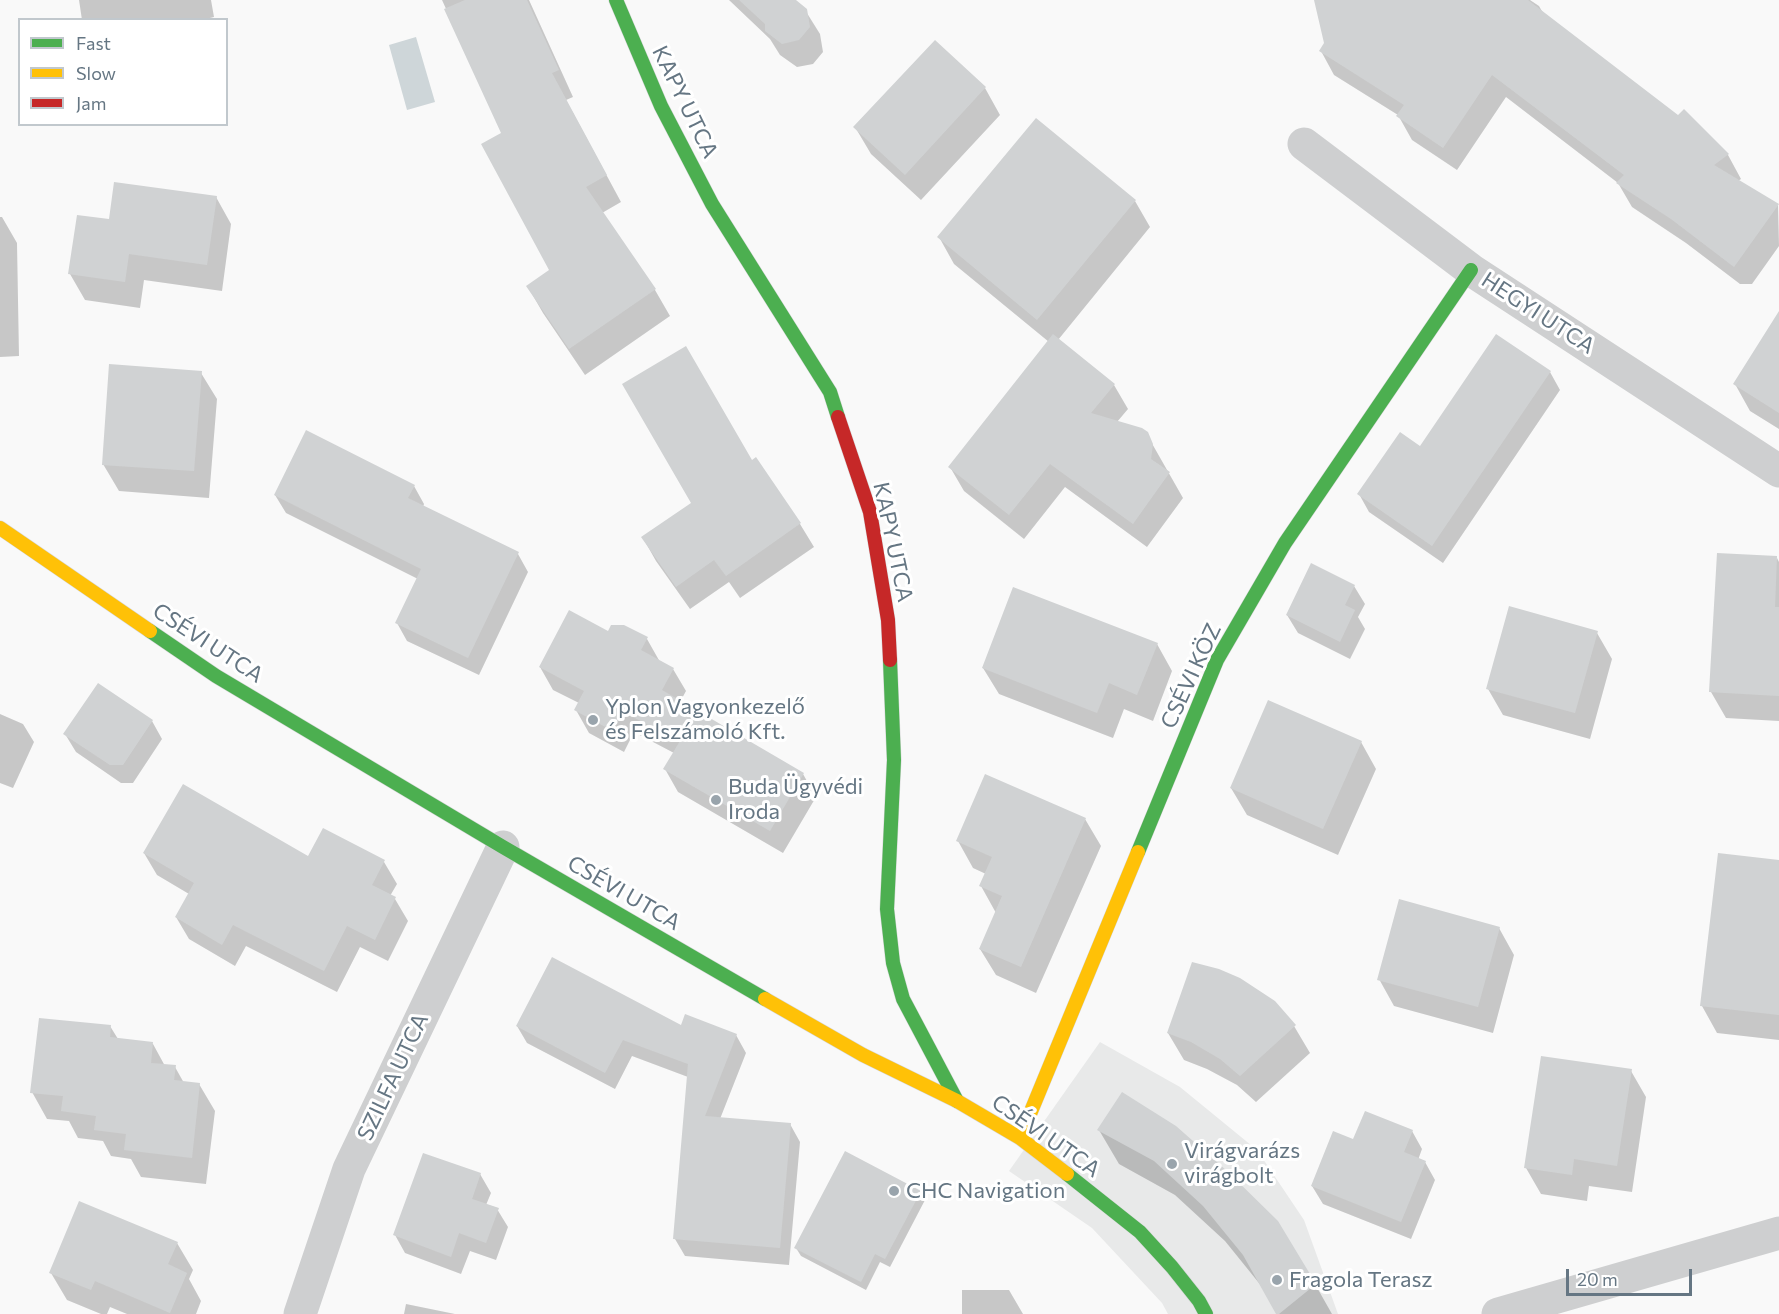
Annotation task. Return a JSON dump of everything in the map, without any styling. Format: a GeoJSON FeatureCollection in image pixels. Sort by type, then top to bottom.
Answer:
{"type":"FeatureCollection","features":[{"type":"Feature","properties":{"kind":"street","name":"KAPY UTCA"},"geometry":{"type":"LineString","coordinates":[[616,0],[660,106],[712,204],[830,392],[870,512],[888,620],[894,760],[887,909],[893,963],[903,999],[957,1101]]}},
{"type":"Feature","properties":{"kind":"street","name":"HEGYI UTCA"},"geometry":{"type":"LineString","coordinates":[[1304,144],[1471,270],[1779,471]]}},
{"type":"Feature","properties":{"kind":"street","name":"CSÉVI KÖZ"},"geometry":{"type":"LineString","coordinates":[[1020,1138],[1217,660],[1285,543],[1471,270]]}},
{"type":"Feature","properties":{"kind":"street","name":"CSÉVI UTCA"},"geometry":{"type":"LineString","coordinates":[[0,528],[216,676],[503,848],[863,1055],[957,1101],[1020,1138],[1140,1232],[1172,1267],[1199,1301],[1206,1314]]}},
{"type":"Feature","properties":{"kind":"street","name":"SZILFA UTCA"},"geometry":{"type":"LineString","coordinates":[[300,1314],[349,1169],[503,848]]}},
{"type":"Feature","properties":{"kind":"street"},"geometry":{"type":"LineString","coordinates":[[1498,1314],[1779,1233]]}},
{"type":"Feature","properties":{"kind":"shaded area"},"geometry":{"type":"Polygon","coordinates":[[[416,37],[435,102],[407,110],[389,45],[416,37]]]}},
{"type":"Feature","properties":{"kind":"shaded area"},"geometry":{"type":"Polygon","coordinates":[[[1100,1042],[1180,1087],[1257,1150],[1304,1220],[1338,1314],[1168,1314],[1162,1303],[1092,1228],[1009,1171],[1100,1042]]]}},
{"type":"Feature","properties":{"kind":"building"},"geometry":{"type":"Polygon","coordinates":[[[465,0],[527,0],[559,70],[552,73],[607,175],[586,187],[656,289],[569,349],[526,286],[549,270],[481,144],[501,133],[444,9],[465,0]]]}},
{"type":"Feature","properties":{"kind":"building"},"geometry":{"type":"Polygon","coordinates":[[[739,0],[796,0],[807,9],[810,27],[799,40],[782,44],[765,31],[765,24],[739,0]]]}},
{"type":"Feature","properties":{"kind":"building"},"geometry":{"type":"Polygon","coordinates":[[[1314,0],[1528,0],[1678,115],[1684,109],[1729,154],[1714,165],[1779,204],[1734,267],[1671,219],[1616,183],[1624,175],[1492,75],[1443,148],[1396,116],[1404,105],[1319,51],[1324,43],[1314,0]]]}},
{"type":"Feature","properties":{"kind":"building"},"geometry":{"type":"Polygon","coordinates":[[[935,40],[986,87],[905,175],[853,127],[935,40]]]}},
{"type":"Feature","properties":{"kind":"building"},"geometry":{"type":"Polygon","coordinates":[[[1036,118],[1136,200],[1037,320],[937,237],[1036,118]]]}},
{"type":"Feature","properties":{"kind":"building"},"geometry":{"type":"Polygon","coordinates":[[[114,182],[217,196],[207,265],[129,254],[125,282],[68,274],[77,215],[109,219],[114,182]]]}},
{"type":"Feature","properties":{"kind":"building"},"geometry":{"type":"Polygon","coordinates":[[[1779,311],[1779,413],[1733,384],[1779,311]]]}},
{"type":"Feature","properties":{"kind":"building"},"geometry":{"type":"Polygon","coordinates":[[[1053,334],[1115,384],[1091,413],[1142,428],[1148,432],[1153,444],[1151,459],[1170,472],[1133,524],[1050,464],[1009,515],[948,467],[1053,334]]]}},
{"type":"Feature","properties":{"kind":"building"},"geometry":{"type":"Polygon","coordinates":[[[1496,334],[1551,371],[1432,546],[1357,494],[1400,432],[1420,446],[1496,334]]]}},
{"type":"Feature","properties":{"kind":"building"},"geometry":{"type":"Polygon","coordinates":[[[686,346],[752,460],[756,457],[801,523],[726,576],[714,560],[676,587],[641,537],[691,503],[622,384],[686,346]]]}},
{"type":"Feature","properties":{"kind":"building"},"geometry":{"type":"Polygon","coordinates":[[[109,364],[202,371],[194,471],[102,465],[109,364]]]}},
{"type":"Feature","properties":{"kind":"building"},"geometry":{"type":"Polygon","coordinates":[[[306,430],[415,485],[408,498],[519,552],[468,658],[395,623],[421,569],[274,495],[306,430]]]}},
{"type":"Feature","properties":{"kind":"building"},"geometry":{"type":"Polygon","coordinates":[[[1717,553],[1777,556],[1775,607],[1779,607],[1779,696],[1709,692],[1717,553]]]}},
{"type":"Feature","properties":{"kind":"building"},"geometry":{"type":"Polygon","coordinates":[[[1311,563],[1355,585],[1345,605],[1355,610],[1340,642],[1286,615],[1311,563]]]}},
{"type":"Feature","properties":{"kind":"building"},"geometry":{"type":"Polygon","coordinates":[[[1013,587],[1158,643],[1137,695],[1109,683],[1097,713],[982,668],[1013,587]]]}},
{"type":"Feature","properties":{"kind":"building"},"geometry":{"type":"Polygon","coordinates":[[[1509,606],[1598,631],[1575,713],[1486,689],[1509,606]]]}},
{"type":"Feature","properties":{"kind":"building"},"geometry":{"type":"Polygon","coordinates":[[[569,610],[608,631],[611,625],[624,625],[648,637],[641,650],[674,668],[662,690],[804,773],[770,831],[663,769],[680,741],[621,711],[611,730],[574,710],[584,691],[539,667],[569,610]]]}},
{"type":"Feature","properties":{"kind":"building"},"geometry":{"type":"Polygon","coordinates":[[[98,683],[153,720],[123,765],[110,765],[63,734],[98,683]]]}},
{"type":"Feature","properties":{"kind":"building"},"geometry":{"type":"Polygon","coordinates":[[[1268,700],[1362,741],[1323,829],[1230,788],[1268,700]]]}},
{"type":"Feature","properties":{"kind":"building"},"geometry":{"type":"Polygon","coordinates":[[[985,774],[1086,818],[1021,967],[979,949],[1002,896],[979,886],[992,857],[956,841],[985,774]]]}},
{"type":"Feature","properties":{"kind":"building"},"geometry":{"type":"Polygon","coordinates":[[[183,784],[308,856],[323,828],[385,860],[372,885],[396,897],[375,940],[347,926],[324,971],[233,925],[222,945],[175,917],[194,883],[143,853],[183,784]]]}},
{"type":"Feature","properties":{"kind":"building"},"geometry":{"type":"Polygon","coordinates":[[[1718,853],[1779,860],[1779,1015],[1700,1006],[1718,853]]]}},
{"type":"Feature","properties":{"kind":"building"},"geometry":{"type":"Polygon","coordinates":[[[1399,899],[1500,927],[1478,1007],[1377,980],[1399,899]]]}},
{"type":"Feature","properties":{"kind":"building"},"geometry":{"type":"Polygon","coordinates":[[[552,957],[681,1025],[685,1014],[737,1034],[705,1116],[791,1123],[780,1248],[673,1239],[688,1064],[623,1040],[605,1073],[516,1026],[552,957]]]}},
{"type":"Feature","properties":{"kind":"building"},"geometry":{"type":"Polygon","coordinates":[[[1192,962],[1219,969],[1240,978],[1275,1001],[1296,1025],[1240,1076],[1220,1059],[1191,1042],[1167,1033],[1192,962]]]}},
{"type":"Feature","properties":{"kind":"building"},"geometry":{"type":"Polygon","coordinates":[[[39,1018],[111,1025],[110,1037],[153,1042],[151,1063],[176,1065],[174,1080],[200,1083],[192,1158],[124,1150],[126,1134],[94,1130],[96,1116],[61,1111],[63,1096],[30,1093],[39,1018]]]}},
{"type":"Feature","properties":{"kind":"building"},"geometry":{"type":"Polygon","coordinates":[[[1541,1056],[1632,1069],[1617,1166],[1574,1159],[1572,1175],[1524,1168],[1541,1056]]]}},
{"type":"Feature","properties":{"kind":"building"},"geometry":{"type":"Polygon","coordinates":[[[1122,1092],[1176,1126],[1227,1171],[1278,1221],[1316,1284],[1276,1314],[1243,1255],[1203,1206],[1154,1161],[1097,1130],[1122,1092]]]}},
{"type":"Feature","properties":{"kind":"building"},"geometry":{"type":"Polygon","coordinates":[[[1365,1111],[1413,1130],[1404,1152],[1426,1161],[1401,1222],[1311,1186],[1333,1131],[1353,1139],[1365,1111]]]}},
{"type":"Feature","properties":{"kind":"building"},"geometry":{"type":"Polygon","coordinates":[[[845,1151],[921,1191],[885,1259],[875,1254],[861,1282],[794,1248],[845,1151]]]}},
{"type":"Feature","properties":{"kind":"building"},"geometry":{"type":"Polygon","coordinates":[[[423,1153],[481,1173],[472,1199],[499,1208],[486,1243],[459,1233],[451,1257],[393,1235],[423,1153]]]}},
{"type":"Feature","properties":{"kind":"building"},"geometry":{"type":"Polygon","coordinates":[[[79,1201],[178,1242],[168,1264],[187,1273],[170,1313],[95,1281],[91,1290],[49,1273],[79,1201]]]}},
{"type":"Feature","properties":{"kind":"traffic: fast"},"geometry":{"type":"LineString","coordinates":[[616,0],[661,106],[712,204],[830,392],[838,417]]}},
{"type":"Feature","properties":{"kind":"traffic: fast"},"geometry":{"type":"LineString","coordinates":[[1138,852],[1217,660],[1285,543],[1471,270]]}},
{"type":"Feature","properties":{"kind":"traffic: fast"},"geometry":{"type":"LineString","coordinates":[[150,631],[216,676],[503,847],[765,999]]}},
{"type":"Feature","properties":{"kind":"traffic: fast"},"geometry":{"type":"LineString","coordinates":[[890,660],[894,760],[887,909],[893,963],[903,999],[957,1101]]}},
{"type":"Feature","properties":{"kind":"traffic: fast"},"geometry":{"type":"LineString","coordinates":[[1067,1174],[1140,1232],[1172,1267],[1199,1301],[1206,1314]]}},
{"type":"Feature","properties":{"kind":"traffic: slow"},"geometry":{"type":"LineString","coordinates":[[0,528],[150,631]]}},
{"type":"Feature","properties":{"kind":"traffic: slow"},"geometry":{"type":"LineString","coordinates":[[1020,1138],[1138,852]]}},
{"type":"Feature","properties":{"kind":"traffic: slow"},"geometry":{"type":"LineString","coordinates":[[765,999],[863,1055],[957,1101],[1020,1138],[1067,1174]]}},
{"type":"Feature","properties":{"kind":"traffic: jam"},"geometry":{"type":"LineString","coordinates":[[838,417],[870,512],[888,620],[890,660]]}},
{"type":"Feature","properties":{"kind":"place","name":"Yplon Vagyonkezelő és Felszámoló Kft."},"geometry":{"type":"Point","coordinates":[593,720]}},
{"type":"Feature","properties":{"kind":"place","name":"Buda Ügyvédi Iroda"},"geometry":{"type":"Point","coordinates":[716,800]}},
{"type":"Feature","properties":{"kind":"place","name":"Virágvarázs virágbolt"},"geometry":{"type":"Point","coordinates":[1172,1164]}},
{"type":"Feature","properties":{"kind":"place","name":"CHC Navigation"},"geometry":{"type":"Point","coordinates":[894,1191]}},
{"type":"Feature","properties":{"kind":"place","name":"Fragola Terasz"},"geometry":{"type":"Point","coordinates":[1277,1280]}}]}
